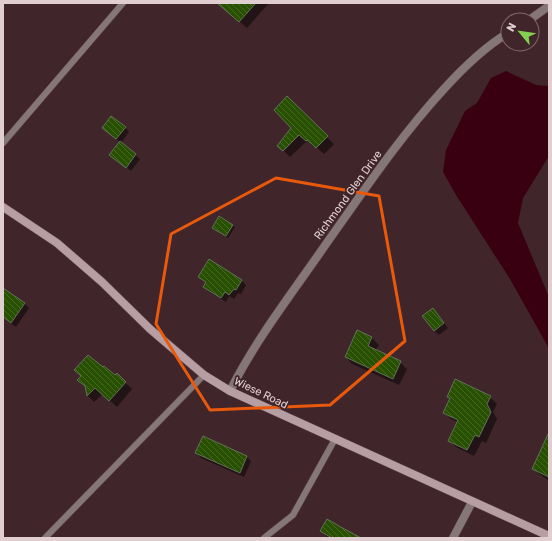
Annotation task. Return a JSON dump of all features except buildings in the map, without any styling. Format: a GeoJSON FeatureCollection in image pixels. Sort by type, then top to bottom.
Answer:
{"type":"FeatureCollection","features":[{"type":"Feature","properties":{"kind":"street"},"geometry":{"type":"LineString","coordinates":[[540,12],[549,6]]}},
{"type":"Feature","properties":{"kind":"street","name":"Richmond Glen Drive"},"geometry":{"type":"LineString","coordinates":[[230,391],[242,367],[278,312],[372,179],[420,115],[465,66],[500,37]]}},
{"type":"Feature","properties":{"kind":"street","name":"Wiese Road"},"geometry":{"type":"LineString","coordinates":[[3,207],[57,243],[204,375],[230,391],[549,536]]}},
{"type":"Feature","properties":{"kind":"street"},"geometry":{"type":"LineString","coordinates":[[453,538],[472,502]]}},
{"type":"Feature","properties":{"kind":"lane"},"geometry":{"type":"LineString","coordinates":[[3,143],[123,3]]}},
{"type":"Feature","properties":{"kind":"lane"},"geometry":{"type":"LineString","coordinates":[[46,538],[204,375]]}},
{"type":"Feature","properties":{"kind":"lane"},"geometry":{"type":"LineString","coordinates":[[264,538],[293,515],[335,439]]}},
{"type":"Feature","properties":{"kind":"highlighted area"},"geometry":{"type":"Polygon","coordinates":[[[276,178],[379,196],[405,341],[330,405],[210,410],[156,324],[171,234],[276,178]]]}},
{"type":"Feature","properties":{"kind":"shaded area"},"geometry":{"type":"Polygon","coordinates":[[[506,71],[536,85],[549,86],[549,156],[523,198],[518,223],[549,297],[549,350],[510,279],[443,172],[446,150],[465,111],[477,103],[491,78],[506,71]]]}}]}
